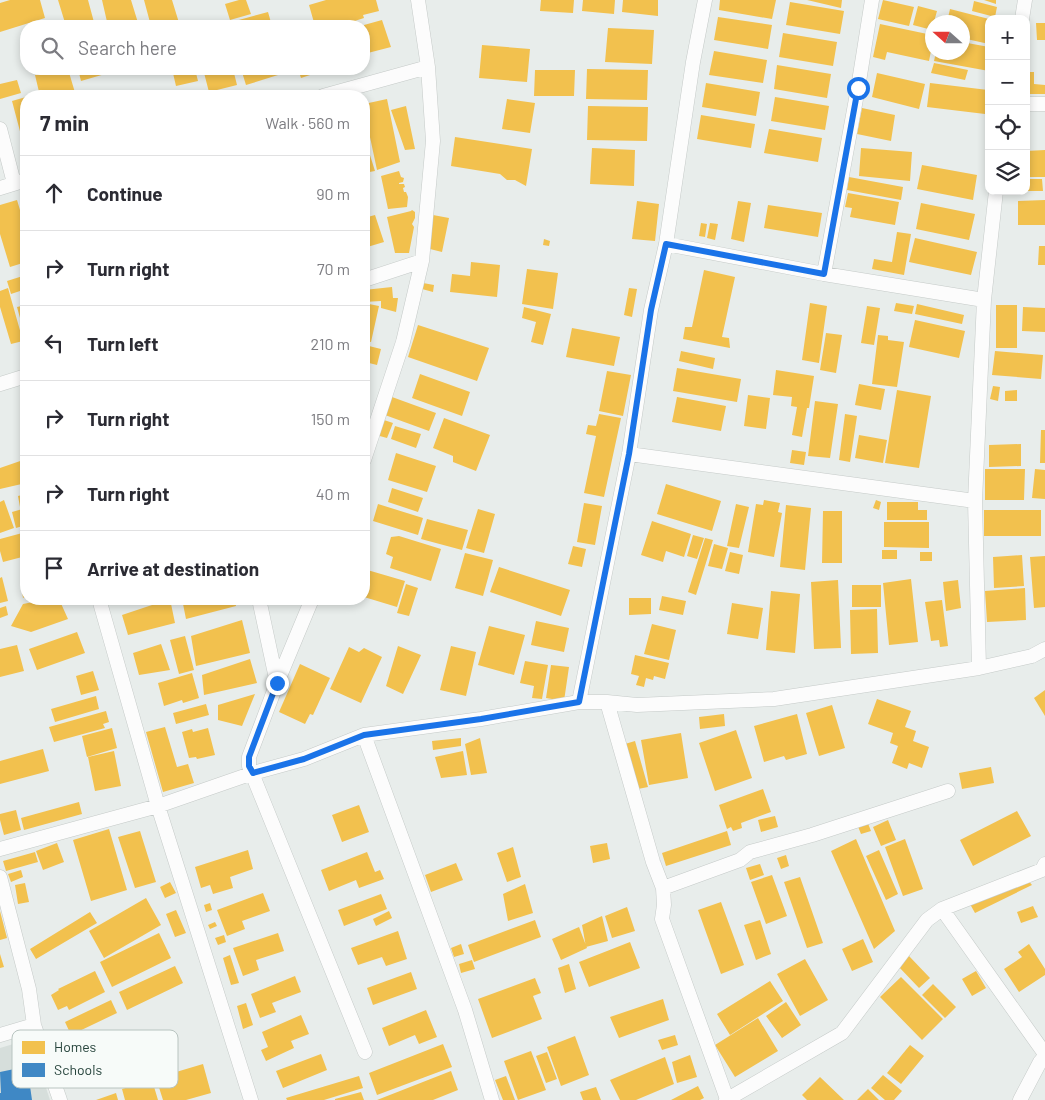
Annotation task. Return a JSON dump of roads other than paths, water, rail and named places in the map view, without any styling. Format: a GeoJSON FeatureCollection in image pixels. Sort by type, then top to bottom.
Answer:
{"type":"FeatureCollection","features":[{"type":"Feature","properties":{"kind":"street"},"geometry":{"type":"LineString","coordinates":[[370,442],[403,342],[422,261],[433,141],[428,67],[418,0]]}},
{"type":"Feature","properties":{"kind":"street"},"geometry":{"type":"LineString","coordinates":[[579,702],[629,454],[651,310],[666,244],[693,62],[705,0]]}},
{"type":"Feature","properties":{"kind":"street"},"geometry":{"type":"LineString","coordinates":[[824,274],[872,0]]}},
{"type":"Feature","properties":{"kind":"street"},"geometry":{"type":"LineString","coordinates":[[1023,15],[1025,0]]}},
{"type":"Feature","properties":{"kind":"street"},"geometry":{"type":"LineString","coordinates":[[345,90],[428,67]]}},
{"type":"Feature","properties":{"kind":"street"},"geometry":{"type":"LineString","coordinates":[[1030,104],[1045,104]]}},
{"type":"Feature","properties":{"kind":"street"},"geometry":{"type":"LineString","coordinates":[[0,129],[20,181],[0,188]]}},
{"type":"Feature","properties":{"kind":"street"},"geometry":{"type":"LineString","coordinates":[[979,668],[975,501],[984,300],[996,195]]}},
{"type":"Feature","properties":{"kind":"street"},"geometry":{"type":"LineString","coordinates":[[666,244],[824,274],[984,300]]}},
{"type":"Feature","properties":{"kind":"street"},"geometry":{"type":"LineString","coordinates":[[370,278],[422,261]]}},
{"type":"Feature","properties":{"kind":"street"},"geometry":{"type":"LineString","coordinates":[[0,384],[20,378]]}},
{"type":"Feature","properties":{"kind":"street"},"geometry":{"type":"LineString","coordinates":[[629,454],[975,501]]}},
{"type":"Feature","properties":{"kind":"street"},"geometry":{"type":"LineString","coordinates":[[101,605],[158,806],[251,1100]]}},
{"type":"Feature","properties":{"kind":"street"},"geometry":{"type":"LineString","coordinates":[[260,605],[277,683]]}},
{"type":"Feature","properties":{"kind":"street"},"geometry":{"type":"LineString","coordinates":[[310,605],[249,757],[249,766],[365,1052]]}},
{"type":"Feature","properties":{"kind":"street"},"geometry":{"type":"LineString","coordinates":[[0,849],[158,806],[253,773],[304,759],[364,735],[481,719],[579,702],[637,705],[774,699],[979,668],[1032,656],[1045,649]]}},
{"type":"Feature","properties":{"kind":"street"},"geometry":{"type":"LineString","coordinates":[[607,702],[652,862],[663,888],[664,905],[662,919],[727,1100],[842,1033],[926,920],[942,909],[1044,870]]}},
{"type":"Feature","properties":{"kind":"street"},"geometry":{"type":"LineString","coordinates":[[364,735],[465,1010],[492,1100]]}},
{"type":"Feature","properties":{"kind":"street"},"geometry":{"type":"LineString","coordinates":[[663,888],[740,860],[750,852],[812,835],[948,791]]}},
{"type":"Feature","properties":{"kind":"street"},"geometry":{"type":"LineString","coordinates":[[0,877],[29,989],[36,1030]]}},
{"type":"Feature","properties":{"kind":"street"},"geometry":{"type":"LineString","coordinates":[[942,909],[1045,1055],[1020,1100]]}},
{"type":"Feature","properties":{"kind":"street"},"geometry":{"type":"LineString","coordinates":[[17,1030],[34,1025]]}},
{"type":"Feature","properties":{"kind":"street"},"geometry":{"type":"LineString","coordinates":[[0,1035],[12,1031]]}},
{"type":"Feature","properties":{"kind":"street"},"geometry":{"type":"LineString","coordinates":[[56,1088],[60,1100]]}}]}
